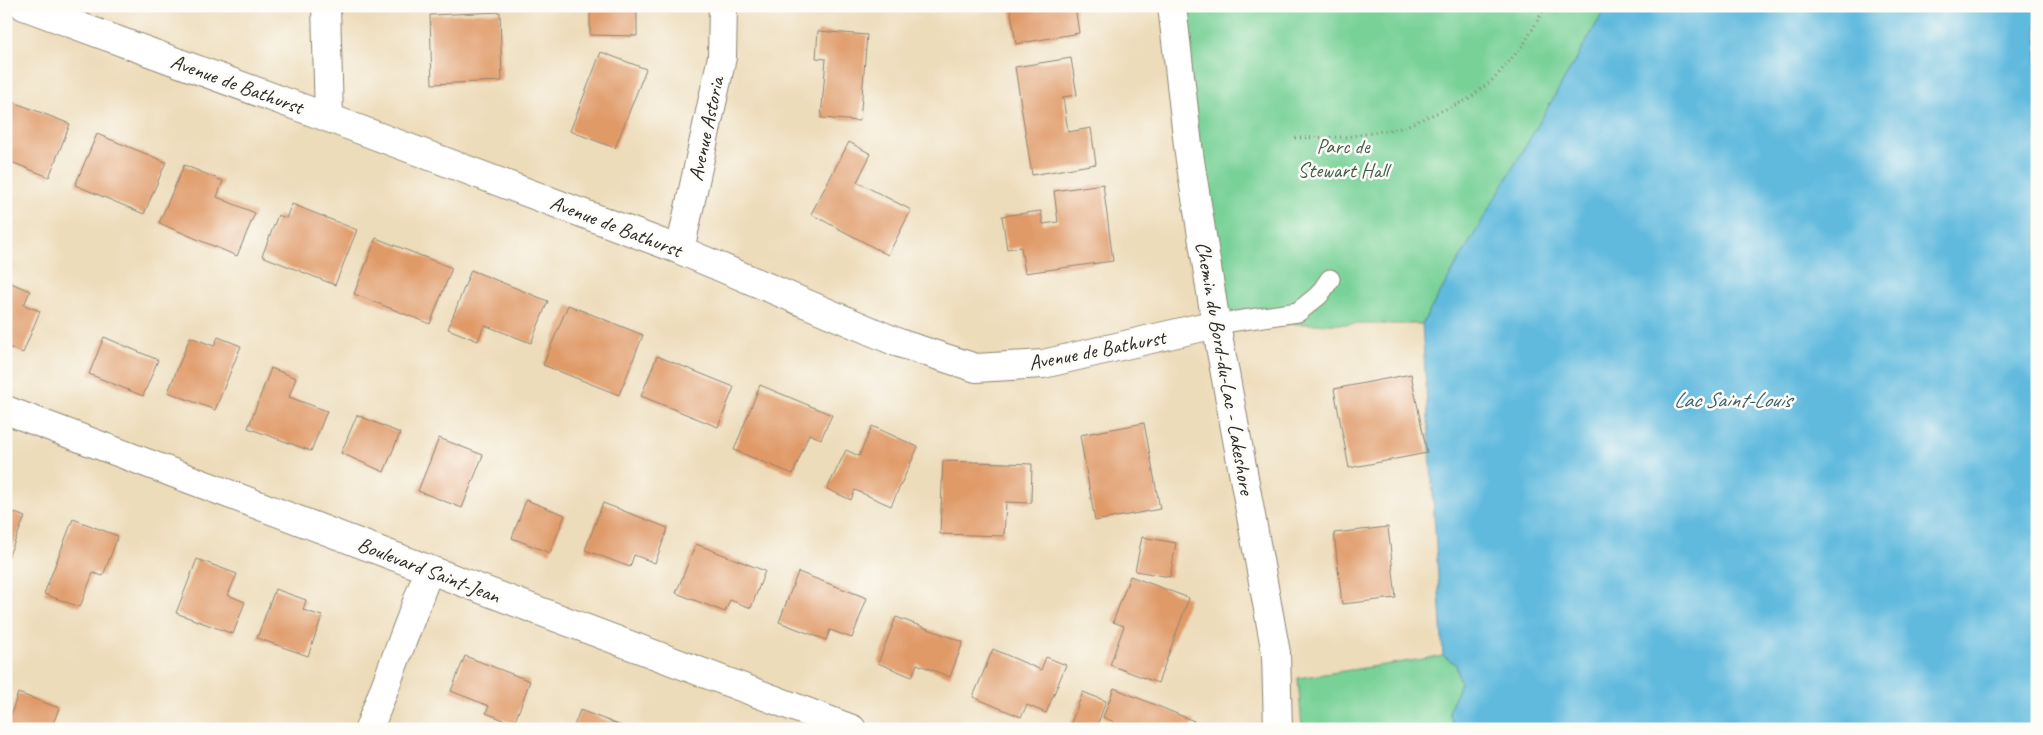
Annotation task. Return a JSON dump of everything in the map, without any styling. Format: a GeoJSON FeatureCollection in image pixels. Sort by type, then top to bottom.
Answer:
{"type":"FeatureCollection","features":[{"type":"Feature","properties":{"kind":"street","name":"Avenue de Bathurst"},"geometry":{"type":"LineString","coordinates":[[24,6],[680,250],[899,343],[976,368],[1043,364],[1216,324]]}},
{"type":"Feature","properties":{"kind":"street"},"geometry":{"type":"LineString","coordinates":[[326,6],[329,118]]}},
{"type":"Feature","properties":{"kind":"street","name":"Avenue Astoria"},"geometry":{"type":"LineString","coordinates":[[680,250],[722,57],[723,6]]}},
{"type":"Feature","properties":{"kind":"street","name":"Chemin du Bord-du-Lac - Lakeshore"},"geometry":{"type":"LineString","coordinates":[[1172,6],[1189,154],[1216,324],[1276,653],[1278,729]]}},
{"type":"Feature","properties":{"kind":"street","name":"Boulevard Saint-Jean"},"geometry":{"type":"LineString","coordinates":[[6,410],[852,729]]}},
{"type":"Feature","properties":{"kind":"street"},"geometry":{"type":"LineString","coordinates":[[369,729],[429,570]]}},
{"type":"Feature","properties":{"kind":"lane"},"geometry":{"type":"LineString","coordinates":[[1216,324],[1298,312],[1319,295],[1330,279]]}},
{"type":"Feature","properties":{"kind":"path"},"geometry":{"type":"LineString","coordinates":[[1295,138],[1346,137],[1401,128],[1467,100],[1494,79],[1518,51],[1546,6]]}},
{"type":"Feature","properties":{"kind":"green space","name":"Parc de Stewart Hall"},"geometry":{"type":"Polygon","coordinates":[[[1172,6],[1607,6],[1422,324],[1216,324],[1172,6]]]}},
{"type":"Feature","properties":{"kind":"green space"},"geometry":{"type":"Polygon","coordinates":[[[1443,656],[1456,664],[1460,683],[1449,712],[1455,729],[1302,729],[1298,678],[1443,656]]]}},
{"type":"Feature","properties":{"kind":"water","name":"Lac Saint-Louis"},"geometry":{"type":"Polygon","coordinates":[[[1607,6],[2037,6],[2037,729],[1455,729],[1449,712],[1460,683],[1456,664],[1443,656],[1422,324],[1607,6]]]}},
{"type":"Feature","properties":{"kind":"building"},"geometry":{"type":"Polygon","coordinates":[[[590,6],[637,6],[637,36],[590,35],[590,6]]]}},
{"type":"Feature","properties":{"kind":"building"},"geometry":{"type":"Polygon","coordinates":[[[1010,6],[1075,6],[1079,33],[1016,44],[1010,6]]]}},
{"type":"Feature","properties":{"kind":"building"},"geometry":{"type":"Polygon","coordinates":[[[500,12],[502,81],[432,84],[430,15],[500,12]]]}},
{"type":"Feature","properties":{"kind":"building"},"geometry":{"type":"Polygon","coordinates":[[[818,31],[867,35],[860,121],[821,118],[826,59],[816,58],[818,31]]]}},
{"type":"Feature","properties":{"kind":"building"},"geometry":{"type":"Polygon","coordinates":[[[601,52],[646,69],[615,148],[570,131],[601,52]]]}},
{"type":"Feature","properties":{"kind":"building"},"geometry":{"type":"Polygon","coordinates":[[[1071,58],[1077,95],[1063,97],[1068,132],[1091,128],[1096,164],[1032,175],[1015,67],[1071,58]]]}},
{"type":"Feature","properties":{"kind":"building"},"geometry":{"type":"Polygon","coordinates":[[[6,99],[70,124],[49,177],[6,160],[6,99]]]}},
{"type":"Feature","properties":{"kind":"building"},"geometry":{"type":"Polygon","coordinates":[[[97,134],[166,162],[144,214],[75,185],[97,134]]]}},
{"type":"Feature","properties":{"kind":"building"},"geometry":{"type":"Polygon","coordinates":[[[849,142],[871,154],[857,182],[911,210],[888,255],[811,214],[849,142]]]}},
{"type":"Feature","properties":{"kind":"building"},"geometry":{"type":"Polygon","coordinates":[[[184,165],[223,181],[217,197],[255,213],[237,256],[159,223],[184,165]]]}},
{"type":"Feature","properties":{"kind":"building"},"geometry":{"type":"Polygon","coordinates":[[[1103,184],[1113,261],[1025,273],[1021,247],[1007,249],[1002,216],[1041,211],[1043,224],[1058,222],[1054,191],[1103,184]]]}},
{"type":"Feature","properties":{"kind":"building"},"geometry":{"type":"Polygon","coordinates":[[[292,204],[357,230],[335,285],[262,256],[278,215],[286,218],[292,204]]]}},
{"type":"Feature","properties":{"kind":"building"},"geometry":{"type":"Polygon","coordinates":[[[376,238],[452,268],[430,324],[354,294],[376,238]]]}},
{"type":"Feature","properties":{"kind":"building"},"geometry":{"type":"Polygon","coordinates":[[[471,270],[548,301],[531,343],[484,325],[478,341],[448,329],[471,270]]]}},
{"type":"Feature","properties":{"kind":"building"},"geometry":{"type":"Polygon","coordinates":[[[6,281],[30,291],[24,305],[40,311],[23,353],[6,346],[6,281]]]}},
{"type":"Feature","properties":{"kind":"building"},"geometry":{"type":"Polygon","coordinates":[[[568,305],[643,335],[619,395],[543,365],[568,305]]]}},
{"type":"Feature","properties":{"kind":"building"},"geometry":{"type":"Polygon","coordinates":[[[104,337],[158,360],[143,396],[89,374],[104,337]]]}},
{"type":"Feature","properties":{"kind":"building"},"geometry":{"type":"Polygon","coordinates":[[[190,337],[214,346],[218,337],[241,346],[215,410],[168,392],[190,337]]]}},
{"type":"Feature","properties":{"kind":"building"},"geometry":{"type":"Polygon","coordinates":[[[657,356],[734,387],[718,427],[641,396],[657,356]]]}},
{"type":"Feature","properties":{"kind":"building"},"geometry":{"type":"Polygon","coordinates":[[[271,368],[296,378],[289,397],[327,411],[311,451],[248,428],[271,368]]]}},
{"type":"Feature","properties":{"kind":"building"},"geometry":{"type":"Polygon","coordinates":[[[1411,374],[1427,453],[1349,468],[1334,389],[1411,374]]]}},
{"type":"Feature","properties":{"kind":"building"},"geometry":{"type":"Polygon","coordinates":[[[760,385],[832,415],[821,439],[809,434],[793,474],[734,450],[760,385]]]}},
{"type":"Feature","properties":{"kind":"building"},"geometry":{"type":"Polygon","coordinates":[[[357,415],[400,433],[384,472],[341,453],[357,415]]]}},
{"type":"Feature","properties":{"kind":"building"},"geometry":{"type":"Polygon","coordinates":[[[1144,423],[1160,509],[1095,521],[1080,435],[1144,423]]]}},
{"type":"Feature","properties":{"kind":"building"},"geometry":{"type":"Polygon","coordinates":[[[872,426],[918,447],[891,506],[855,490],[851,500],[827,489],[846,450],[859,456],[872,426]]]}},
{"type":"Feature","properties":{"kind":"building"},"geometry":{"type":"Polygon","coordinates":[[[439,438],[483,455],[462,508],[418,491],[439,438]]]}},
{"type":"Feature","properties":{"kind":"building"},"geometry":{"type":"Polygon","coordinates":[[[943,461],[1032,464],[1031,503],[1006,502],[1004,536],[940,534],[943,461]]]}},
{"type":"Feature","properties":{"kind":"building"},"geometry":{"type":"Polygon","coordinates":[[[526,500],[565,515],[550,553],[512,538],[526,500]]]}},
{"type":"Feature","properties":{"kind":"building"},"geometry":{"type":"Polygon","coordinates":[[[603,503],[668,528],[655,563],[634,555],[630,567],[585,550],[603,503]]]}},
{"type":"Feature","properties":{"kind":"building"},"geometry":{"type":"Polygon","coordinates":[[[6,509],[25,517],[6,562],[6,509]]]}},
{"type":"Feature","properties":{"kind":"building"},"geometry":{"type":"Polygon","coordinates":[[[73,519],[118,536],[103,576],[93,573],[80,607],[44,594],[73,519]]]}},
{"type":"Feature","properties":{"kind":"building"},"geometry":{"type":"Polygon","coordinates":[[[1388,527],[1396,598],[1342,604],[1334,533],[1388,527]]]}},
{"type":"Feature","properties":{"kind":"building"},"geometry":{"type":"Polygon","coordinates":[[[1142,537],[1176,543],[1170,577],[1135,571],[1142,537]]]}},
{"type":"Feature","properties":{"kind":"building"},"geometry":{"type":"Polygon","coordinates":[[[696,544],[765,571],[751,608],[730,600],[725,612],[676,593],[696,544]]]}},
{"type":"Feature","properties":{"kind":"building"},"geometry":{"type":"Polygon","coordinates":[[[197,559],[237,574],[228,595],[245,602],[233,634],[176,613],[197,559]]]}},
{"type":"Feature","properties":{"kind":"building"},"geometry":{"type":"Polygon","coordinates":[[[798,572],[867,598],[852,638],[830,630],[826,640],[779,622],[798,572]]]}},
{"type":"Feature","properties":{"kind":"building"},"geometry":{"type":"Polygon","coordinates":[[[1130,576],[1189,598],[1158,683],[1110,665],[1124,626],[1113,622],[1130,576]]]}},
{"type":"Feature","properties":{"kind":"building"},"geometry":{"type":"Polygon","coordinates":[[[275,589],[306,600],[303,610],[322,616],[308,656],[257,638],[275,589]]]}},
{"type":"Feature","properties":{"kind":"building"},"geometry":{"type":"Polygon","coordinates":[[[896,617],[963,642],[950,677],[917,664],[912,677],[878,663],[896,617]]]}},
{"type":"Feature","properties":{"kind":"building"},"geometry":{"type":"Polygon","coordinates":[[[993,649],[1041,670],[1046,657],[1066,665],[1046,713],[1027,705],[1021,717],[973,697],[993,649]]]}},
{"type":"Feature","properties":{"kind":"building"},"geometry":{"type":"Polygon","coordinates":[[[465,656],[530,681],[514,724],[486,713],[489,706],[451,691],[465,656]]]}},
{"type":"Feature","properties":{"kind":"building"},"geometry":{"type":"Polygon","coordinates":[[[1114,688],[1194,721],[1191,729],[1111,729],[1114,722],[1103,717],[1114,688]]]}},
{"type":"Feature","properties":{"kind":"building"},"geometry":{"type":"Polygon","coordinates":[[[1083,692],[1106,701],[1096,729],[1085,729],[1071,723],[1083,692]]]}},
{"type":"Feature","properties":{"kind":"building"},"geometry":{"type":"Polygon","coordinates":[[[18,693],[59,708],[51,729],[6,729],[18,693]]]}},
{"type":"Feature","properties":{"kind":"building"},"geometry":{"type":"Polygon","coordinates":[[[580,710],[630,729],[573,729],[580,710]]]}}]}
